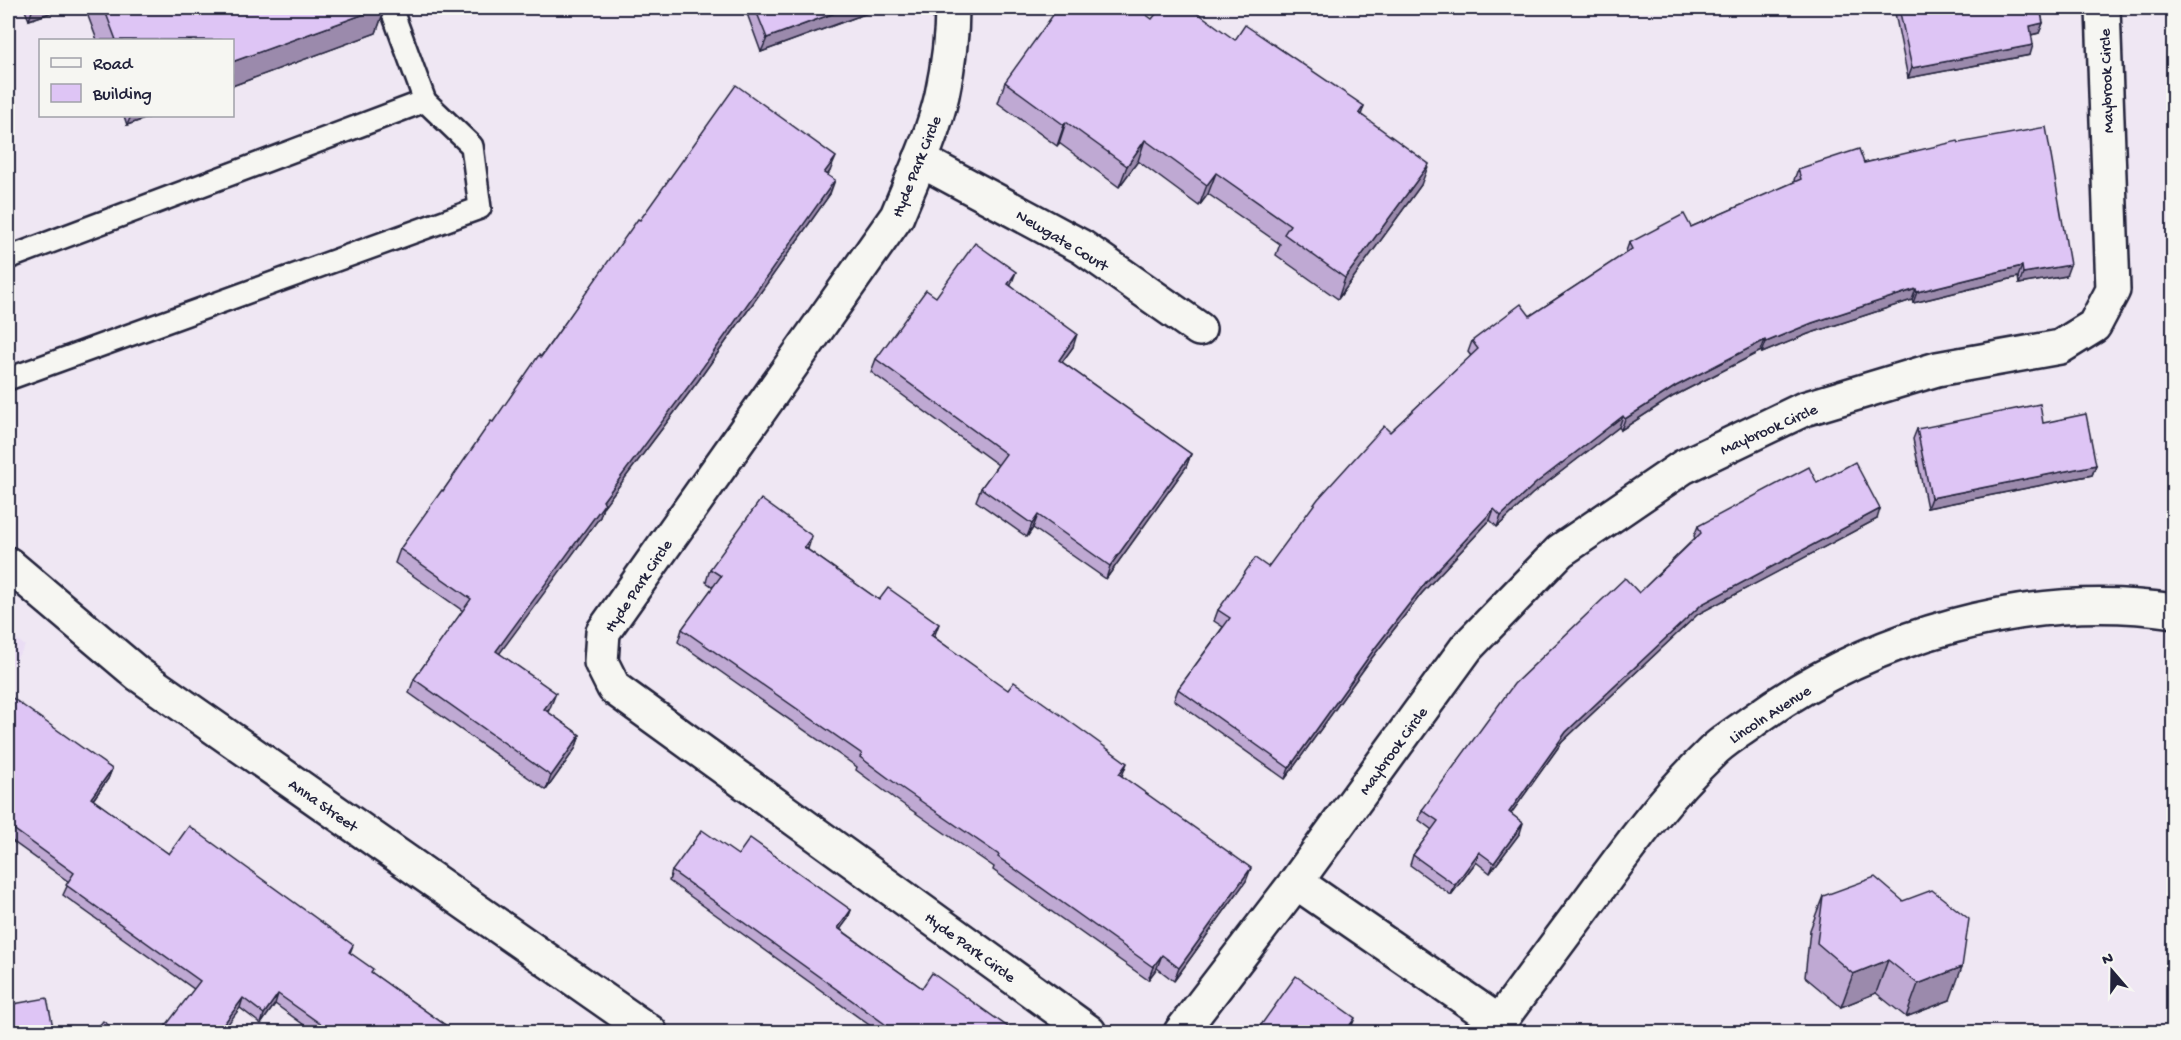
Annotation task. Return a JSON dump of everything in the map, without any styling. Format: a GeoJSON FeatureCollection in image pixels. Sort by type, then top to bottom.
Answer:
{"type":"FeatureCollection","features":[{"type":"Feature","properties":{"kind":"street","name":"Hyde Park Circle"},"geometry":{"type":"LineString","coordinates":[[952,8],[942,96],[920,160],[897,216],[603,632],[601,662],[614,687],[1089,1032]]}},
{"type":"Feature","properties":{"kind":"street","name":"Maybrook Circle"},"geometry":{"type":"LineString","coordinates":[[1296,882],[1467,647],[1560,551],[1683,466],[1804,409],[1937,369],[2060,347],[2094,326],[2113,290],[2103,8]]}},
{"type":"Feature","properties":{"kind":"street","name":"Newgate Court"},"geometry":{"type":"LineString","coordinates":[[920,160],[1082,247],[1199,329]]}},
{"type":"Feature","properties":{"kind":"street","name":"Anna Street"},"geometry":{"type":"LineString","coordinates":[[8,564],[138,674],[650,1032]]}},
{"type":"Feature","properties":{"kind":"street","name":"Lincoln Avenue"},"geometry":{"type":"LineString","coordinates":[[1496,1027],[1654,813],[1711,752],[1774,706],[1846,666],[1905,641],[1966,622],[2026,611],[2101,605],[2172,609]]}},
{"type":"Feature","properties":{"kind":"street"},"geometry":{"type":"LineString","coordinates":[[1181,1032],[1296,882],[1496,1027]]}},
{"type":"Feature","properties":{"kind":"lane"},"geometry":{"type":"LineString","coordinates":[[8,379],[480,208],[472,146],[425,101],[391,8]]}},
{"type":"Feature","properties":{"kind":"lane"},"geometry":{"type":"LineString","coordinates":[[8,258],[425,101]]}},
{"type":"Feature","properties":{"kind":"shaded area"},"geometry":{"type":"Polygon","coordinates":[[[8,632],[25,646],[8,671],[8,632]]]}},
{"type":"Feature","properties":{"kind":"building"},"geometry":{"type":"Polygon","coordinates":[[[104,8],[381,8],[234,61],[234,39],[116,39],[104,8]]]}},
{"type":"Feature","properties":{"kind":"building"},"geometry":{"type":"Polygon","coordinates":[[[755,8],[848,8],[767,38],[755,8]]]}},
{"type":"Feature","properties":{"kind":"building"},"geometry":{"type":"Polygon","coordinates":[[[1058,8],[1137,8],[1152,19],[1161,8],[1166,12],[1169,8],[1191,8],[1235,40],[1245,25],[1364,106],[1359,113],[1429,164],[1345,278],[1284,234],[1290,225],[1216,173],[1207,185],[1145,140],[1127,166],[1066,122],[1064,125],[1005,82],[1058,8]]]}},
{"type":"Feature","properties":{"kind":"building"},"geometry":{"type":"Polygon","coordinates":[[[1899,8],[2040,8],[2043,23],[2030,26],[2033,45],[1912,68],[1899,8]]]}},
{"type":"Feature","properties":{"kind":"building"},"geometry":{"type":"Polygon","coordinates":[[[736,85],[836,157],[824,173],[835,180],[703,367],[603,501],[605,503],[496,651],[556,693],[544,709],[580,735],[551,776],[414,679],[471,599],[400,549],[736,85]]]}},
{"type":"Feature","properties":{"kind":"building"},"geometry":{"type":"Polygon","coordinates":[[[2046,127],[2070,265],[2023,273],[2022,266],[1917,292],[1916,289],[1812,323],[1766,342],[1765,340],[1676,386],[1625,419],[1623,416],[1536,483],[1501,516],[1494,509],[1426,582],[1375,648],[1289,768],[1178,689],[1230,618],[1218,610],[1255,558],[1268,567],[1318,499],[1384,426],[1390,432],[1478,349],[1472,341],[1521,304],[1530,316],[1632,249],[1629,243],[1684,214],[1691,227],[1801,179],[1798,169],[1859,149],[1864,163],[1958,141],[1959,143],[2046,127]]]}},
{"type":"Feature","properties":{"kind":"building"},"geometry":{"type":"Polygon","coordinates":[[[975,243],[1016,272],[1008,284],[1077,334],[1059,360],[1191,454],[1110,566],[1038,515],[1032,524],[981,488],[1006,454],[876,359],[926,290],[936,297],[975,243]]]}},
{"type":"Feature","properties":{"kind":"building"},"geometry":{"type":"Polygon","coordinates":[[[2040,404],[2043,423],[2086,414],[2096,465],[1931,498],[1917,429],[2040,404]]]}},
{"type":"Feature","properties":{"kind":"building"},"geometry":{"type":"Polygon","coordinates":[[[1855,462],[1880,509],[1702,604],[1566,732],[1509,812],[1523,823],[1494,863],[1479,852],[1455,885],[1413,855],[1438,821],[1422,810],[1514,684],[1625,578],[1639,593],[1701,533],[1698,526],[1809,467],[1817,483],[1855,462]]]}},
{"type":"Feature","properties":{"kind":"building"},"geometry":{"type":"Polygon","coordinates":[[[761,499],[812,536],[804,547],[879,600],[888,588],[939,624],[931,635],[1008,690],[1014,682],[1127,763],[1119,774],[1251,868],[1179,968],[1162,955],[1153,967],[998,857],[999,855],[899,786],[860,757],[862,754],[682,629],[721,576],[710,569],[761,499]]]}},
{"type":"Feature","properties":{"kind":"building"},"geometry":{"type":"Polygon","coordinates":[[[11,697],[112,769],[91,798],[169,854],[189,826],[353,945],[349,952],[373,969],[371,972],[455,1032],[332,1032],[278,994],[264,1014],[243,998],[218,1032],[161,1032],[200,981],[66,885],[74,873],[8,825],[8,702],[11,697]]]}},
{"type":"Feature","properties":{"kind":"building"},"geometry":{"type":"Polygon","coordinates":[[[702,830],[738,855],[750,838],[851,910],[838,928],[922,988],[932,973],[1015,1032],[896,1032],[672,871],[702,830]]]}},
{"type":"Feature","properties":{"kind":"building"},"geometry":{"type":"Polygon","coordinates":[[[1875,877],[1903,901],[1932,890],[1969,919],[1962,967],[1918,984],[1888,960],[1853,974],[1817,943],[1823,896],[1875,877]]]}},
{"type":"Feature","properties":{"kind":"building"},"geometry":{"type":"Polygon","coordinates":[[[1296,976],[1355,1018],[1345,1032],[1256,1032],[1296,976]]]}},
{"type":"Feature","properties":{"kind":"building"},"geometry":{"type":"Polygon","coordinates":[[[47,998],[54,1032],[8,1032],[8,1005],[47,998]]]}},
{"type":"Feature","properties":{"kind":"building"},"geometry":{"type":"Polygon","coordinates":[[[103,1021],[118,1032],[94,1032],[103,1021]]]}}]}
